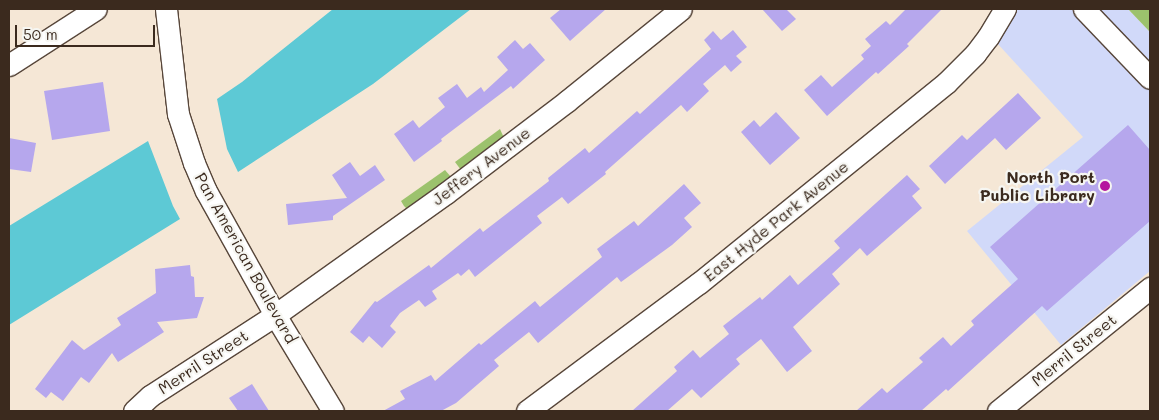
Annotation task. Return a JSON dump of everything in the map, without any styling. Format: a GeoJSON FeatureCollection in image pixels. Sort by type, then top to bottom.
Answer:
{"type":"FeatureCollection","features":[{"type":"Feature","properties":{"kind":"street"},"geometry":{"type":"LineString","coordinates":[[9,65],[96,9]]}},
{"type":"Feature","properties":{"kind":"street","name":"Pan American Boulevard"},"geometry":{"type":"LineString","coordinates":[[166,9],[172,77],[184,138],[206,191],[333,411]]}},
{"type":"Feature","properties":{"kind":"street","name":"Jeffery Avenue"},"geometry":{"type":"LineString","coordinates":[[276,315],[516,141],[681,9]]}},
{"type":"Feature","properties":{"kind":"street","name":"East Hyde Park Avenue"},"geometry":{"type":"LineString","coordinates":[[526,411],[699,283],[946,83],[984,43],[1005,9]]}},
{"type":"Feature","properties":{"kind":"street"},"geometry":{"type":"LineString","coordinates":[[1084,9],[1150,78]]}},
{"type":"Feature","properties":{"kind":"street","name":"Merril Street"},"geometry":{"type":"LineString","coordinates":[[998,411],[1150,288]]}},
{"type":"Feature","properties":{"kind":"street","name":"Merril Street"},"geometry":{"type":"LineString","coordinates":[[134,411],[150,396],[276,315]]}},
{"type":"Feature","properties":{"kind":"shaded area"},"geometry":{"type":"Polygon","coordinates":[[[1013,9],[1128,9],[1150,32],[1150,271],[1061,345],[967,231],[1083,137],[997,43],[1013,9]]]}},
{"type":"Feature","properties":{"kind":"green space"},"geometry":{"type":"Polygon","coordinates":[[[1128,9],[1150,9],[1150,32],[1128,9]]]}},
{"type":"Feature","properties":{"kind":"green space"},"geometry":{"type":"Polygon","coordinates":[[[500,129],[504,138],[461,170],[455,162],[500,129]]]}},
{"type":"Feature","properties":{"kind":"green space"},"geometry":{"type":"Polygon","coordinates":[[[445,170],[451,177],[407,209],[404,206],[401,201],[445,170]]]}},
{"type":"Feature","properties":{"kind":"water"},"geometry":{"type":"Polygon","coordinates":[[[333,9],[471,9],[373,84],[238,172],[227,149],[217,99],[242,82],[333,9]]]}},
{"type":"Feature","properties":{"kind":"water"},"geometry":{"type":"Polygon","coordinates":[[[148,141],[173,206],[180,219],[9,325],[9,226],[148,141]]]}},
{"type":"Feature","properties":{"kind":"building"},"geometry":{"type":"Polygon","coordinates":[[[561,9],[606,9],[570,41],[550,18],[561,9]]]}},
{"type":"Feature","properties":{"kind":"building"},"geometry":{"type":"Polygon","coordinates":[[[762,9],[786,9],[796,19],[782,31],[762,9]]]}},
{"type":"Feature","properties":{"kind":"building"},"geometry":{"type":"Polygon","coordinates":[[[906,9],[942,9],[907,44],[909,46],[878,74],[876,72],[827,116],[804,90],[821,75],[832,87],[864,59],[861,55],[871,46],[865,39],[886,21],[890,25],[906,9]]]}},
{"type":"Feature","properties":{"kind":"building"},"geometry":{"type":"Polygon","coordinates":[[[733,30],[747,47],[736,56],[742,62],[731,72],[725,65],[703,84],[709,91],[687,112],[681,105],[605,172],[606,174],[568,204],[562,197],[537,216],[542,223],[475,277],[469,269],[461,276],[458,273],[432,291],[437,299],[425,307],[419,300],[400,313],[390,326],[396,332],[382,348],[369,336],[363,343],[350,332],[375,301],[377,302],[429,265],[431,268],[480,228],[483,232],[549,181],[548,178],[585,148],[589,153],[637,111],[640,114],[711,49],[704,40],[713,31],[721,40],[733,30]]]}},
{"type":"Feature","properties":{"kind":"building"},"geometry":{"type":"Polygon","coordinates":[[[515,40],[523,49],[530,43],[545,60],[513,89],[511,86],[414,162],[394,134],[413,120],[419,128],[445,107],[438,98],[457,84],[467,98],[481,87],[484,92],[508,70],[497,57],[515,40]]]}},
{"type":"Feature","properties":{"kind":"building"},"geometry":{"type":"Polygon","coordinates":[[[103,82],[110,131],[52,140],[44,91],[103,82]]]}},
{"type":"Feature","properties":{"kind":"building"},"geometry":{"type":"Polygon","coordinates":[[[1018,93],[1041,118],[1006,150],[995,138],[945,184],[929,166],[962,135],[967,140],[1018,93]]]}},
{"type":"Feature","properties":{"kind":"building"},"geometry":{"type":"Polygon","coordinates":[[[776,112],[800,138],[770,165],[741,132],[754,120],[760,127],[776,112]]]}},
{"type":"Feature","properties":{"kind":"building","name":"North Port Public Library"},"geometry":{"type":"Polygon","coordinates":[[[1128,125],[1150,150],[1150,221],[1047,311],[1042,306],[948,391],[946,389],[921,411],[856,411],[882,388],[887,393],[923,362],[919,358],[943,337],[951,346],[974,325],[971,321],[1018,279],[990,247],[1128,125]]]}},
{"type":"Feature","properties":{"kind":"building"},"geometry":{"type":"Polygon","coordinates":[[[9,138],[36,143],[31,172],[9,169],[9,138]]]}},
{"type":"Feature","properties":{"kind":"building"},"geometry":{"type":"Polygon","coordinates":[[[350,162],[360,176],[375,165],[385,180],[333,216],[333,220],[288,225],[286,204],[347,198],[332,175],[350,162]]]}},
{"type":"Feature","properties":{"kind":"building"},"geometry":{"type":"Polygon","coordinates":[[[907,175],[920,189],[912,196],[922,208],[867,256],[860,248],[832,274],[840,284],[793,327],[812,351],[787,372],[761,339],[736,359],[740,364],[701,398],[692,389],[667,411],[632,411],[677,371],[674,367],[693,350],[700,358],[729,334],[723,326],[760,297],[762,300],[790,275],[798,285],[840,248],[834,241],[907,175]]]}},
{"type":"Feature","properties":{"kind":"building"},"geometry":{"type":"Polygon","coordinates":[[[684,184],[701,203],[684,218],[692,227],[672,245],[621,282],[617,277],[538,343],[529,332],[494,360],[499,366],[456,403],[441,411],[383,411],[405,399],[400,391],[431,375],[435,381],[479,343],[481,345],[535,301],[540,307],[602,257],[597,249],[634,221],[638,226],[684,184]]]}},
{"type":"Feature","properties":{"kind":"building"},"geometry":{"type":"Polygon","coordinates":[[[190,265],[191,276],[194,277],[195,297],[204,297],[197,318],[157,322],[164,332],[118,362],[112,353],[89,383],[81,377],[63,401],[51,392],[46,398],[35,389],[72,340],[84,350],[121,325],[117,318],[156,293],[155,269],[190,265]]]}},
{"type":"Feature","properties":{"kind":"building"},"geometry":{"type":"Polygon","coordinates":[[[252,384],[269,411],[238,411],[229,398],[252,384]]]}},
{"type":"Feature","properties":{"kind":"place","name":"North Port Public Library"},"geometry":{"type":"Point","coordinates":[1105,186]}}]}
